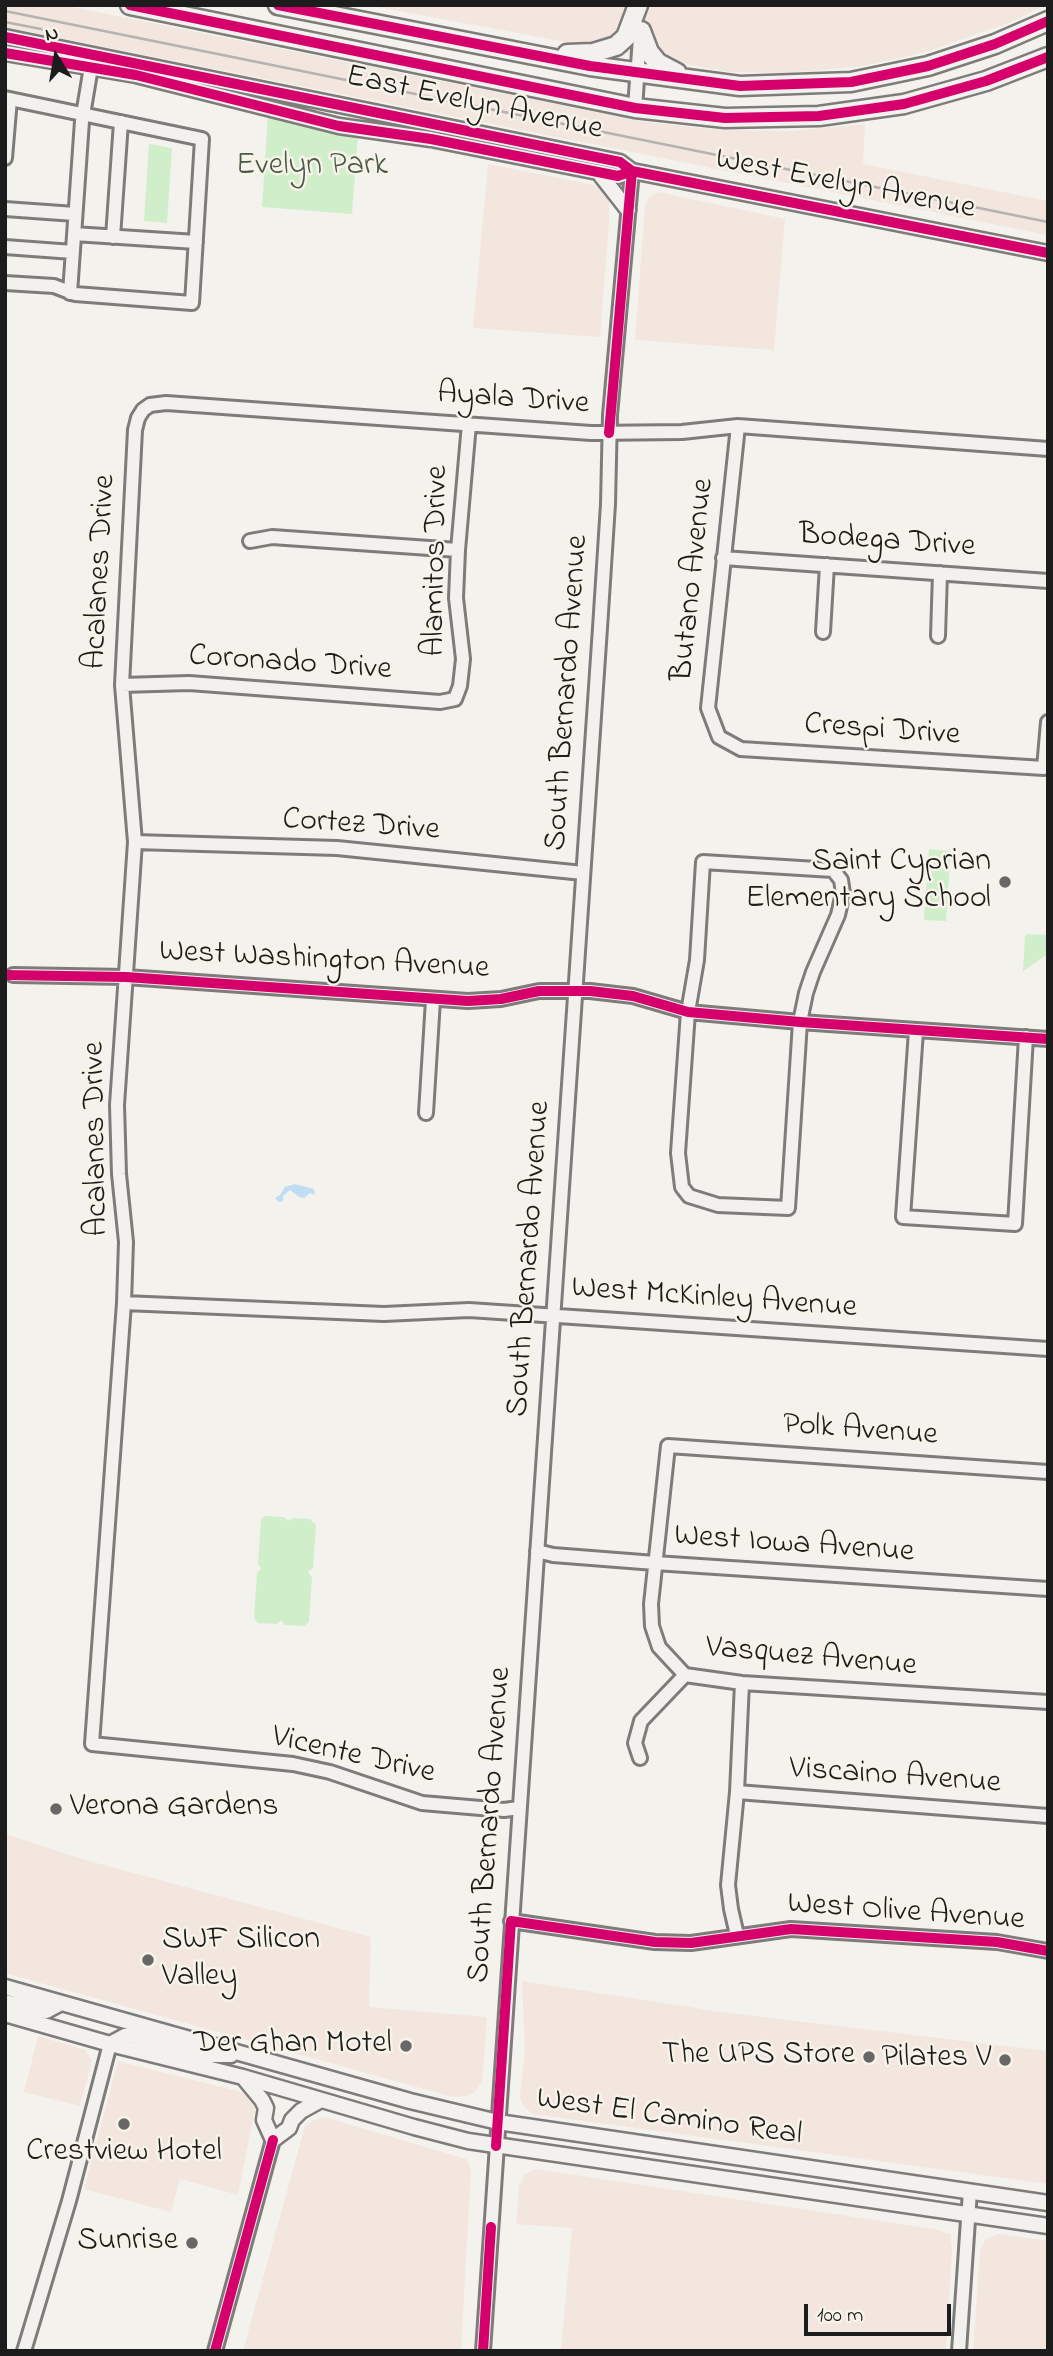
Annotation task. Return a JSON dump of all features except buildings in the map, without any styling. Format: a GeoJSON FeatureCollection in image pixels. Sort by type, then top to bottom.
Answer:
{"type":"FeatureCollection","features":[{"type":"Feature","properties":{"kind":"highway"},"geometry":{"type":"LineString","coordinates":[[130,5],[635,108],[691,116],[759,119],[858,112],[940,96],[1048,57]]}},
{"type":"Feature","properties":{"kind":"highway"},"geometry":{"type":"LineString","coordinates":[[278,5],[590,66],[740,86],[851,82],[928,66],[995,44],[1048,21]]}},
{"type":"Feature","properties":{"kind":"highway"},"geometry":{"type":"LineString","coordinates":[[528,54],[607,51],[625,37],[639,5]]}},
{"type":"Feature","properties":{"kind":"highway"},"geometry":{"type":"LineString","coordinates":[[640,31],[649,52],[658,63],[681,74],[714,83]]}},
{"type":"Feature","properties":{"kind":"main road","name":"East Evelyn Avenue"},"geometry":{"type":"LineString","coordinates":[[5,37],[620,162],[632,171]]}},
{"type":"Feature","properties":{"kind":"main road","name":"East Evelyn Avenue"},"geometry":{"type":"LineString","coordinates":[[5,53],[136,75],[339,126],[431,139],[618,176],[632,171]]}},
{"type":"Feature","properties":{"kind":"main road"},"geometry":{"type":"LineString","coordinates":[[200,76],[221,86],[228,96],[231,93],[244,92],[310,106],[336,104]]}},
{"type":"Feature","properties":{"kind":"main road","name":"West Evelyn Avenue"},"geometry":{"type":"LineString","coordinates":[[632,171],[1048,253]]}},
{"type":"Feature","properties":{"kind":"main road"},"geometry":{"type":"LineString","coordinates":[[599,173],[628,211]]}},
{"type":"Feature","properties":{"kind":"main road","name":"West El Camino Real"},"geometry":{"type":"LineString","coordinates":[[5,1987],[410,2101],[498,2122],[1048,2203]]}},
{"type":"Feature","properties":{"kind":"main road"},"geometry":{"type":"LineString","coordinates":[[5,2002],[46,2011],[61,2003]]}},
{"type":"Feature","properties":{"kind":"main road","name":"West El Camino Real"},"geometry":{"type":"LineString","coordinates":[[5,2014],[110,2044],[218,2070],[414,2127],[496,2146],[1048,2226]]}},
{"type":"Feature","properties":{"kind":"main road"},"geometry":{"type":"LineString","coordinates":[[110,2044],[132,2035],[209,2055],[250,2056]]}},
{"type":"Feature","properties":{"kind":"main road"},"geometry":{"type":"LineString","coordinates":[[243,2077],[266,2108],[264,2120],[273,2140],[289,2128],[292,2120],[301,2111],[321,2100]]}},
{"type":"Feature","properties":{"kind":"street"},"geometry":{"type":"LineString","coordinates":[[635,108],[639,5]]}},
{"type":"Feature","properties":{"kind":"street"},"geometry":{"type":"LineString","coordinates":[[70,293],[83,113],[91,67]]}},
{"type":"Feature","properties":{"kind":"street"},"geometry":{"type":"LineString","coordinates":[[5,158],[8,98],[202,139],[192,303],[70,293],[54,286],[5,283]]}},
{"type":"Feature","properties":{"kind":"street"},"geometry":{"type":"LineString","coordinates":[[113,236],[121,122]]}},
{"type":"Feature","properties":{"kind":"street","name":"South Bernardo Avenue"},"geometry":{"type":"LineString","coordinates":[[483,2351],[608,504],[609,433],[632,171]]}},
{"type":"Feature","properties":{"kind":"street"},"geometry":{"type":"LineString","coordinates":[[5,209],[75,214]]}},
{"type":"Feature","properties":{"kind":"street"},"geometry":{"type":"LineString","coordinates":[[74,234],[196,242]]}},
{"type":"Feature","properties":{"kind":"street"},"geometry":{"type":"LineString","coordinates":[[5,247],[72,252]]}},
{"type":"Feature","properties":{"kind":"street","name":"Ayala Drive"},"geometry":{"type":"LineString","coordinates":[[143,410],[150,405],[166,403],[609,433],[682,432],[738,426],[1048,449]]}},
{"type":"Feature","properties":{"kind":"street","name":"Acalanes Drive"},"geometry":{"type":"LineString","coordinates":[[92,1744],[124,1303],[126,1242],[119,1174],[117,1105],[135,842],[122,685],[135,430],[143,410]]}},
{"type":"Feature","properties":{"kind":"street","name":"Alamitos Drive"},"geometry":{"type":"LineString","coordinates":[[455,699],[460,686],[463,659],[456,598],[469,424]]}},
{"type":"Feature","properties":{"kind":"street","name":"Butano Avenue"},"geometry":{"type":"LineString","coordinates":[[719,737],[708,708],[738,426]]}},
{"type":"Feature","properties":{"kind":"street"},"geometry":{"type":"LineString","coordinates":[[250,541],[272,537],[458,550]]}},
{"type":"Feature","properties":{"kind":"street","name":"Bodega Drive"},"geometry":{"type":"LineString","coordinates":[[723,558],[1048,581]]}},
{"type":"Feature","properties":{"kind":"street"},"geometry":{"type":"LineString","coordinates":[[823,632],[827,565]]}},
{"type":"Feature","properties":{"kind":"street"},"geometry":{"type":"LineString","coordinates":[[938,636],[940,573]]}},
{"type":"Feature","properties":{"kind":"street","name":"Coronado Drive"},"geometry":{"type":"LineString","coordinates":[[122,685],[189,683],[440,702],[455,699]]}},
{"type":"Feature","properties":{"kind":"street","name":"Crespi Drive"},"geometry":{"type":"LineString","coordinates":[[719,737],[741,749],[1044,768],[1048,722]]}},
{"type":"Feature","properties":{"kind":"street","name":"Cortez Drive"},"geometry":{"type":"LineString","coordinates":[[135,842],[337,848],[583,873]]}},
{"type":"Feature","properties":{"kind":"street"},"geometry":{"type":"LineString","coordinates":[[704,862],[833,870],[841,880],[843,893],[838,915],[809,983],[800,1022],[788,1209],[718,1205],[689,1196],[682,1187],[678,1153],[688,1012],[697,960],[704,862]]}},
{"type":"Feature","properties":{"kind":"street","name":"West Washington Avenue"},"geometry":{"type":"LineString","coordinates":[[13,975],[126,977],[433,1000],[488,1000],[539,991],[576,991],[633,996],[688,1012],[1048,1039]]}},
{"type":"Feature","properties":{"kind":"street"},"geometry":{"type":"LineString","coordinates":[[426,1113],[433,1000]]}},
{"type":"Feature","properties":{"kind":"street"},"geometry":{"type":"LineString","coordinates":[[916,1031],[903,1217],[1015,1224],[1026,1037]]}},
{"type":"Feature","properties":{"kind":"street","name":"West McKinley Avenue"},"geometry":{"type":"LineString","coordinates":[[124,1303],[384,1314],[469,1310],[1048,1349]]}},
{"type":"Feature","properties":{"kind":"street","name":"Polk Avenue"},"geometry":{"type":"LineString","coordinates":[[668,1446],[1048,1472]]}},
{"type":"Feature","properties":{"kind":"street","name":"Vasquez Avenue"},"geometry":{"type":"LineString","coordinates":[[668,1446],[652,1578],[652,1626],[659,1647],[685,1675],[742,1683],[1048,1702]]}},
{"type":"Feature","properties":{"kind":"street","name":"West Iowa Avenue"},"geometry":{"type":"LineString","coordinates":[[537,1551],[553,1555],[655,1563],[1048,1589]]}},
{"type":"Feature","properties":{"kind":"street"},"geometry":{"type":"LineString","coordinates":[[640,1758],[635,1743],[641,1721],[685,1675]]}},
{"type":"Feature","properties":{"kind":"street"},"geometry":{"type":"LineString","coordinates":[[737,1935],[728,1885],[737,1792],[742,1683]]}},
{"type":"Feature","properties":{"kind":"street","name":"Vicente Drive"},"geometry":{"type":"LineString","coordinates":[[92,1744],[293,1764],[330,1772],[422,1802],[504,1810],[519,1808]]}},
{"type":"Feature","properties":{"kind":"street","name":"Viscaino Avenue"},"geometry":{"type":"LineString","coordinates":[[737,1792],[1048,1816]]}},
{"type":"Feature","properties":{"kind":"street","name":"West Olive Avenue"},"geometry":{"type":"LineString","coordinates":[[511,1921],[655,1942],[691,1943],[791,1929],[996,1942],[1048,1951]]}},
{"type":"Feature","properties":{"kind":"street"},"geometry":{"type":"LineString","coordinates":[[24,2351],[69,2201],[110,2044]]}},
{"type":"Feature","properties":{"kind":"street"},"geometry":{"type":"LineString","coordinates":[[215,2351],[273,2140]]}},
{"type":"Feature","properties":{"kind":"street"},"geometry":{"type":"LineString","coordinates":[[959,2351],[970,2191]]}},
{"type":"Feature","properties":{"kind":"shaded area"},"geometry":{"type":"Polygon","coordinates":[[[5,5],[62,5],[645,122],[720,130],[794,131],[865,124],[863,164],[1048,201],[1048,235],[5,27],[5,5]]]}},
{"type":"Feature","properties":{"kind":"shaded area"},"geometry":{"type":"Polygon","coordinates":[[[366,5],[1045,5],[1011,22],[926,52],[863,66],[788,73],[729,72],[366,5]]]}},
{"type":"Feature","properties":{"kind":"shaded area"},"geometry":{"type":"Polygon","coordinates":[[[488,164],[595,185],[606,192],[609,200],[609,220],[600,337],[473,328],[488,164]]]}},
{"type":"Feature","properties":{"kind":"shaded area"},"geometry":{"type":"Polygon","coordinates":[[[658,192],[785,219],[774,350],[635,340],[645,205],[649,197],[658,192]]]}},
{"type":"Feature","properties":{"kind":"shaded area"},"geometry":{"type":"Polygon","coordinates":[[[5,1834],[89,1861],[371,1937],[369,2007],[487,2017],[482,2082],[475,2092],[468,2096],[453,2097],[5,1973],[5,1834]]]}},
{"type":"Feature","properties":{"kind":"shaded area"},"geometry":{"type":"Polygon","coordinates":[[[522,1981],[721,2012],[1048,2051],[1048,2184],[533,2114],[524,2107],[520,2097],[525,2050],[522,1981]]]}},
{"type":"Feature","properties":{"kind":"shaded area"},"geometry":{"type":"Polygon","coordinates":[[[38,2036],[85,2050],[92,2061],[80,2106],[24,2092],[38,2036]]]}},
{"type":"Feature","properties":{"kind":"shaded area"},"geometry":{"type":"Polygon","coordinates":[[[118,2061],[245,2093],[251,2099],[255,2109],[238,2195],[180,2179],[171,2212],[84,2189],[118,2061]]]}},
{"type":"Feature","properties":{"kind":"shaded area"},"geometry":{"type":"Polygon","coordinates":[[[324,2117],[466,2159],[471,2169],[461,2351],[243,2351],[305,2126],[324,2117]]]}},
{"type":"Feature","properties":{"kind":"shaded area"},"geometry":{"type":"Polygon","coordinates":[[[536,2169],[934,2229],[950,2234],[952,2248],[946,2351],[561,2351],[572,2228],[516,2224],[519,2186],[525,2174],[536,2169]]]}},
{"type":"Feature","properties":{"kind":"shaded area"},"geometry":{"type":"Polygon","coordinates":[[[999,2234],[1048,2241],[1048,2351],[973,2351],[980,2250],[986,2239],[999,2234]]]}},
{"type":"Feature","properties":{"kind":"green space","name":"Evelyn Park"},"geometry":{"type":"Polygon","coordinates":[[[268,114],[358,134],[352,214],[262,207],[268,114]]]}},
{"type":"Feature","properties":{"kind":"green space"},"geometry":{"type":"Polygon","coordinates":[[[149,144],[172,148],[167,223],[144,221],[149,144]]]}},
{"type":"Feature","properties":{"kind":"green space"},"geometry":{"type":"Polygon","coordinates":[[[929,849],[951,851],[946,921],[924,920],[929,849]]]}},
{"type":"Feature","properties":{"kind":"green space"},"geometry":{"type":"Polygon","coordinates":[[[1048,935],[1048,954],[1023,971],[1025,936],[1048,935]]]}},
{"type":"Feature","properties":{"kind":"green space"},"geometry":{"type":"Polygon","coordinates":[[[265,1516],[284,1517],[288,1521],[293,1518],[310,1519],[316,1525],[313,1568],[308,1572],[312,1577],[309,1622],[304,1626],[285,1625],[281,1620],[277,1624],[258,1623],[254,1618],[257,1573],[261,1569],[258,1564],[261,1520],[265,1516]]]}},
{"type":"Feature","properties":{"kind":"water"},"geometry":{"type":"Polygon","coordinates":[[[295,1184],[314,1189],[315,1195],[310,1193],[304,1198],[299,1197],[290,1190],[283,1196],[283,1201],[279,1202],[275,1198],[285,1187],[295,1184]]]}},
{"type":"Feature","properties":{"kind":"railway"},"geometry":{"type":"LineString","coordinates":[[5,11],[1048,222]]}},
{"type":"Feature","properties":{"kind":"railway"},"geometry":{"type":"LineString","coordinates":[[5,22],[46,30]]}},
{"type":"Feature","properties":{"kind":"cycle path"},"geometry":{"type":"LineString","coordinates":[[130,5],[635,108],[725,118],[819,116],[904,104],[986,81],[1048,57]]}},
{"type":"Feature","properties":{"kind":"cycle path"},"geometry":{"type":"LineString","coordinates":[[278,5],[590,66],[740,86],[851,82],[928,66],[995,44],[1048,21]]}},
{"type":"Feature","properties":{"kind":"cycle path"},"geometry":{"type":"LineString","coordinates":[[5,37],[620,162],[632,171],[1048,253]]}},
{"type":"Feature","properties":{"kind":"cycle path"},"geometry":{"type":"LineString","coordinates":[[5,53],[136,75],[339,126],[431,139],[618,176],[632,171]]}},
{"type":"Feature","properties":{"kind":"cycle path"},"geometry":{"type":"LineString","coordinates":[[609,433],[632,171]]}},
{"type":"Feature","properties":{"kind":"cycle path"},"geometry":{"type":"LineString","coordinates":[[5,975],[126,977],[468,1001],[501,999],[539,991],[590,991],[633,996],[688,1012],[1048,1039]]}},
{"type":"Feature","properties":{"kind":"cycle path"},"geometry":{"type":"LineString","coordinates":[[496,2146],[511,1921],[655,1942],[691,1943],[791,1929],[997,1942],[1048,1951]]}},
{"type":"Feature","properties":{"kind":"cycle path"},"geometry":{"type":"LineString","coordinates":[[215,2351],[273,2140]]}},
{"type":"Feature","properties":{"kind":"cycle path"},"geometry":{"type":"LineString","coordinates":[[483,2351],[491,2227]]}},
{"type":"Feature","properties":{"kind":"place","name":"Saint Cyprian Elementary School"},"geometry":{"type":"Point","coordinates":[1005,882]}},
{"type":"Feature","properties":{"kind":"place","name":"Verona Gardens"},"geometry":{"type":"Point","coordinates":[56,1809]}},
{"type":"Feature","properties":{"kind":"place","name":"SWF Silicon Valley"},"geometry":{"type":"Point","coordinates":[148,1960]}},
{"type":"Feature","properties":{"kind":"place","name":"Der Ghan Motel"},"geometry":{"type":"Point","coordinates":[406,2046]}},
{"type":"Feature","properties":{"kind":"place","name":"The UPS Store"},"geometry":{"type":"Point","coordinates":[869,2057]}},
{"type":"Feature","properties":{"kind":"place","name":"Pilates V"},"geometry":{"type":"Point","coordinates":[1005,2060]}},
{"type":"Feature","properties":{"kind":"place","name":"Crestview Hotel"},"geometry":{"type":"Point","coordinates":[124,2124]}},
{"type":"Feature","properties":{"kind":"place","name":"Sunrise"},"geometry":{"type":"Point","coordinates":[192,2243]}}]}
